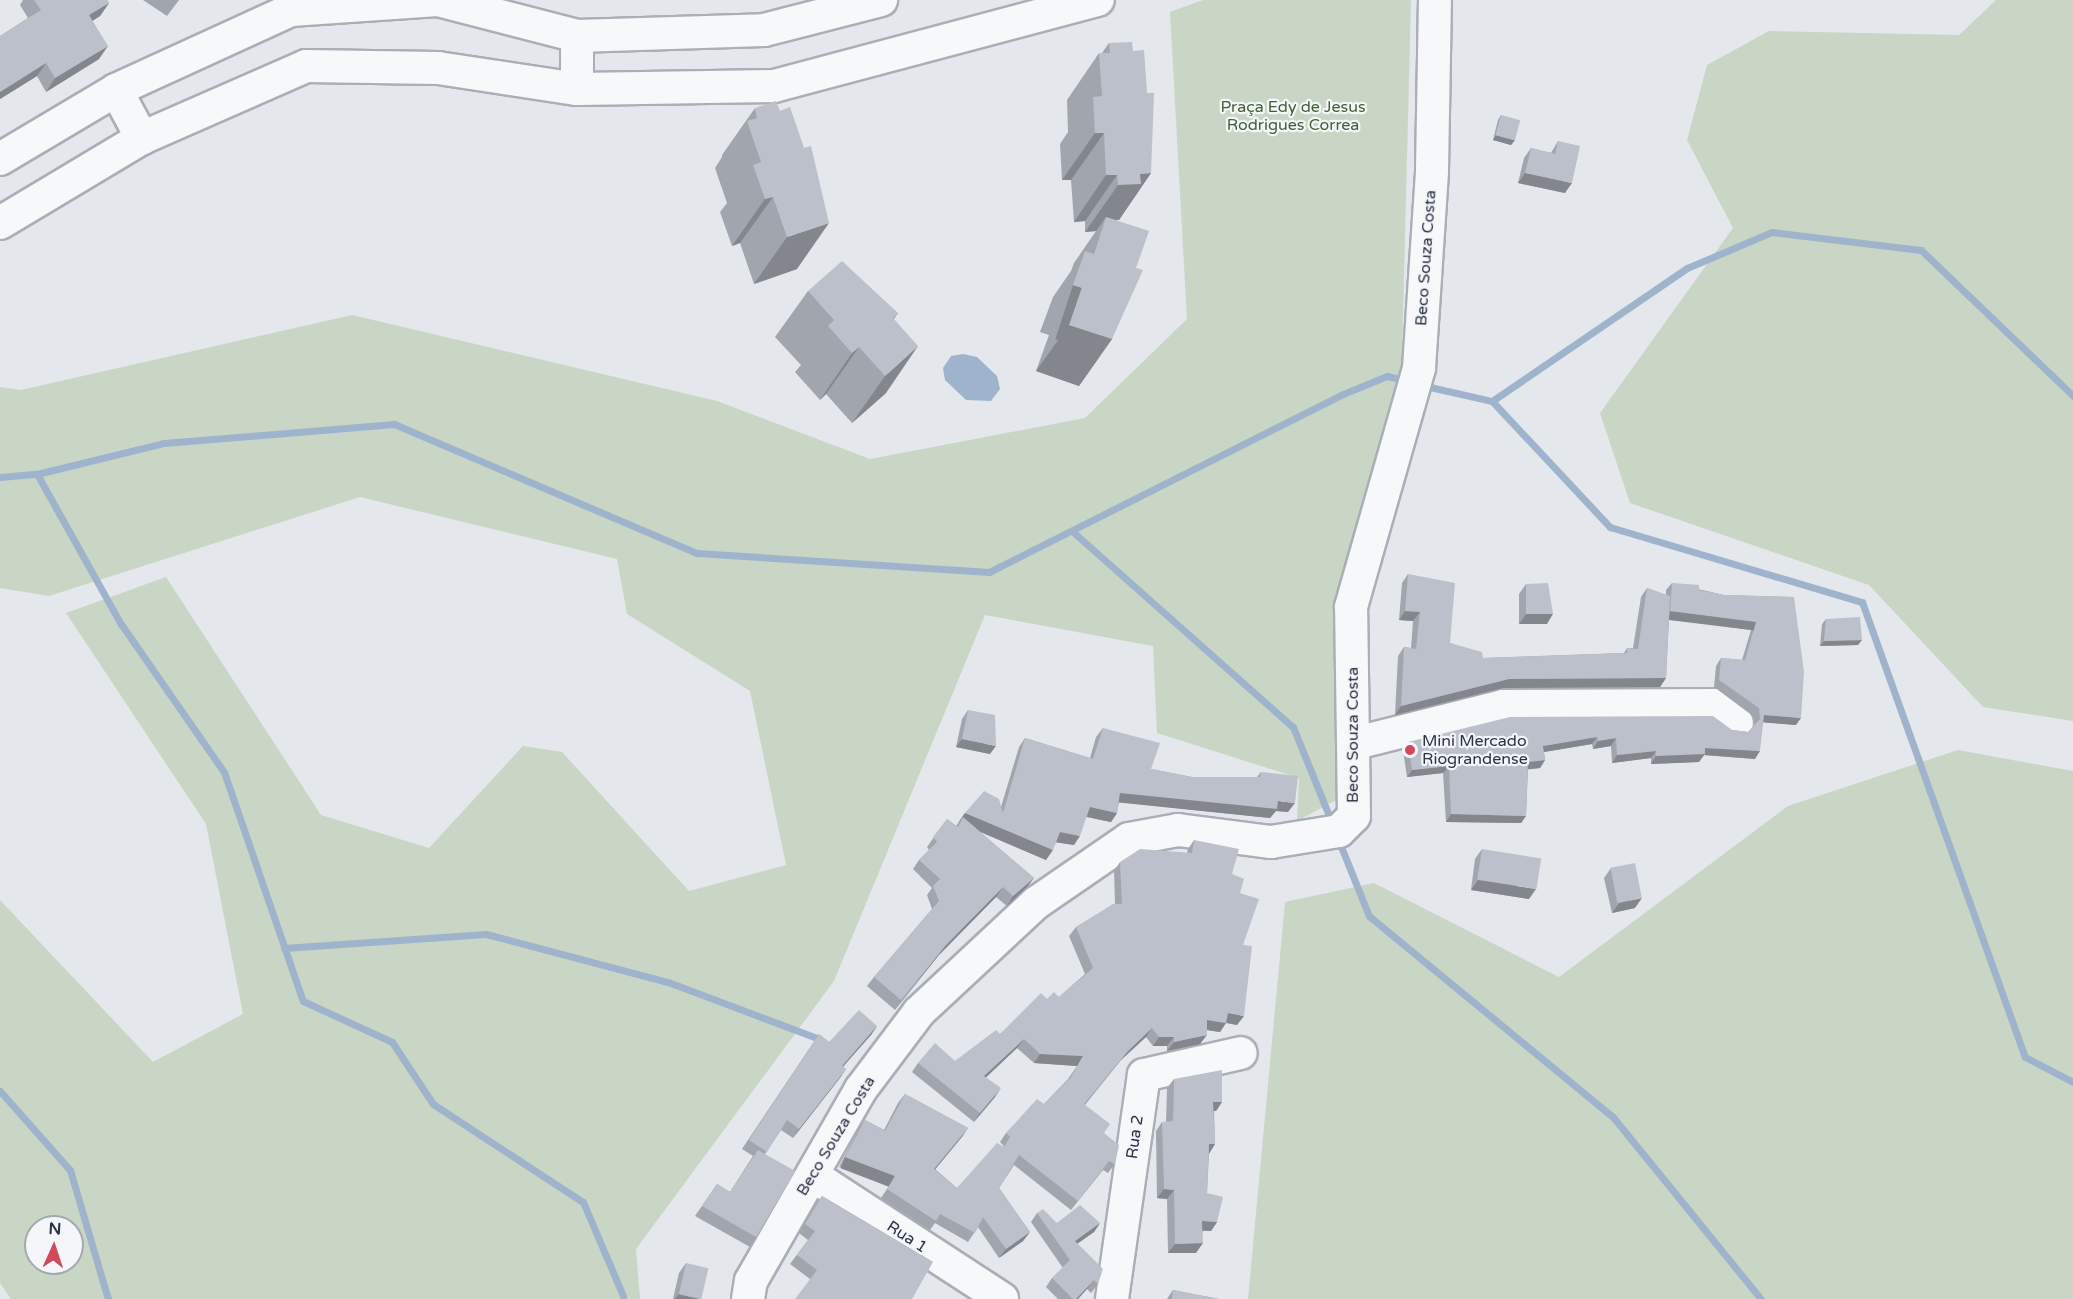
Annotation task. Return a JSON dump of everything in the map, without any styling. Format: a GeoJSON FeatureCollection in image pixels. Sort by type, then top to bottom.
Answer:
{"type":"FeatureCollection","features":[{"type":"Feature","properties":{"kind":"street"},"geometry":{"type":"LineString","coordinates":[[0,159],[116,90],[291,10],[438,0],[577,36],[764,30],[881,0]]}},
{"type":"Feature","properties":{"kind":"street"},"geometry":{"type":"LineString","coordinates":[[0,223],[142,138],[306,66],[438,68],[577,89],[774,86],[1098,0]]}},
{"type":"Feature","properties":{"kind":"street","name":"Beco Souza Costa"},"geometry":{"type":"LineString","coordinates":[[748,1299],[751,1281],[861,1089],[919,1012],[1036,903],[1129,839],[1178,830],[1271,842],[1340,831],[1353,816],[1356,743],[1351,607],[1419,368],[1432,170],[1435,0]]}},
{"type":"Feature","properties":{"kind":"street"},"geometry":{"type":"LineString","coordinates":[[577,36],[577,89]]}},
{"type":"Feature","properties":{"kind":"street"},"geometry":{"type":"LineString","coordinates":[[116,90],[142,138]]}},
{"type":"Feature","properties":{"kind":"street"},"geometry":{"type":"LineString","coordinates":[[1356,743],[1503,706],[1714,705],[1737,723]]}},
{"type":"Feature","properties":{"kind":"street","name":"Rua 2"},"geometry":{"type":"LineString","coordinates":[[1112,1299],[1144,1075],[1241,1053]]}},
{"type":"Feature","properties":{"kind":"street","name":"Rua 1"},"geometry":{"type":"LineString","coordinates":[[812,1175],[1002,1299]]}},
{"type":"Feature","properties":{"kind":"green space","name":"Praça Edy de Jesus Rodrigues Correa"},"geometry":{"type":"Polygon","coordinates":[[[1203,0],[1411,0],[1401,394],[1335,622],[1349,738],[1338,799],[1297,821],[1299,778],[1157,733],[1153,646],[985,615],[834,981],[636,1249],[640,1299],[11,1299],[0,1283],[0,900],[153,1062],[243,1014],[206,824],[66,613],[166,577],[321,815],[429,848],[523,746],[562,752],[689,891],[786,865],[750,691],[627,614],[617,559],[360,497],[49,596],[0,588],[0,387],[21,390],[352,315],[717,401],[870,459],[1085,418],[1187,319],[1170,12],[1203,0]]]}},
{"type":"Feature","properties":{"kind":"green space"},"geometry":{"type":"Polygon","coordinates":[[[1996,0],[2073,0],[2073,721],[1983,707],[1869,585],[1630,503],[1600,413],[1733,228],[1687,140],[1707,65],[1769,31],[1959,35],[1996,0]]]}},
{"type":"Feature","properties":{"kind":"green space"},"geometry":{"type":"Polygon","coordinates":[[[1958,750],[2073,771],[2073,1299],[1248,1299],[1285,902],[1374,883],[1559,977],[1788,806],[1958,750]]]}},
{"type":"Feature","properties":{"kind":"water"},"geometry":{"type":"Polygon","coordinates":[[[963,354],[977,357],[997,376],[1000,389],[991,401],[966,400],[945,380],[943,368],[951,356],[963,354]]]}},
{"type":"Feature","properties":{"kind":"building"},"geometry":{"type":"Polygon","coordinates":[[[34,0],[107,0],[109,3],[89,15],[108,46],[55,78],[46,63],[0,92],[0,36],[41,10],[34,0]]]}},
{"type":"Feature","properties":{"kind":"building"},"geometry":{"type":"Polygon","coordinates":[[[1132,42],[1133,51],[1144,50],[1147,93],[1154,93],[1151,173],[1140,174],[1141,184],[1118,185],[1117,175],[1106,175],[1104,133],[1095,133],[1093,97],[1102,96],[1099,53],[1110,53],[1109,43],[1132,42]]]}},
{"type":"Feature","properties":{"kind":"building"},"geometry":{"type":"Polygon","coordinates":[[[776,101],[780,111],[790,107],[804,148],[811,146],[829,223],[787,237],[773,197],[765,199],[753,165],[761,162],[747,121],[757,118],[755,108],[776,101]]]}},
{"type":"Feature","properties":{"kind":"building"},"geometry":{"type":"Polygon","coordinates":[[[1501,115],[1520,120],[1515,140],[1496,135],[1501,115]]]}},
{"type":"Feature","properties":{"kind":"building"},"geometry":{"type":"Polygon","coordinates":[[[1558,141],[1580,146],[1572,183],[1525,173],[1531,148],[1555,154],[1558,141]]]}},
{"type":"Feature","properties":{"kind":"building"},"geometry":{"type":"Polygon","coordinates":[[[1106,217],[1149,231],[1136,268],[1143,270],[1112,339],[1069,325],[1082,288],[1073,285],[1085,251],[1094,254],[1106,217]]]}},
{"type":"Feature","properties":{"kind":"building"},"geometry":{"type":"Polygon","coordinates":[[[842,261],[898,313],[893,318],[918,346],[885,376],[859,347],[852,353],[828,326],[834,320],[808,291],[842,261]]]}},
{"type":"Feature","properties":{"kind":"building"},"geometry":{"type":"Polygon","coordinates":[[[1408,574],[1455,583],[1450,643],[1482,652],[1483,658],[1627,653],[1627,648],[1638,649],[1647,588],[1670,596],[1666,678],[1509,679],[1401,706],[1404,647],[1416,649],[1420,612],[1405,611],[1408,574]]]}},
{"type":"Feature","properties":{"kind":"building"},"geometry":{"type":"Polygon","coordinates":[[[1548,583],[1553,614],[1526,614],[1526,584],[1548,583]]]}},
{"type":"Feature","properties":{"kind":"building"},"geometry":{"type":"Polygon","coordinates":[[[1672,583],[1699,585],[1699,590],[1724,595],[1794,597],[1804,672],[1801,718],[1764,715],[1760,751],[1705,748],[1705,754],[1656,756],[1656,751],[1617,755],[1616,738],[1598,741],[1597,737],[1543,746],[1545,760],[1528,762],[1526,816],[1451,814],[1449,766],[1412,770],[1408,742],[1510,717],[1713,716],[1732,730],[1748,732],[1760,719],[1759,708],[1719,680],[1721,658],[1745,660],[1756,622],[1670,611],[1672,583]]]}},
{"type":"Feature","properties":{"kind":"building"},"geometry":{"type":"Polygon","coordinates":[[[1860,617],[1862,640],[1824,641],[1826,619],[1860,617]]]}},
{"type":"Feature","properties":{"kind":"building"},"geometry":{"type":"Polygon","coordinates":[[[968,710],[995,715],[996,746],[962,739],[968,710]]]}},
{"type":"Feature","properties":{"kind":"building"},"geometry":{"type":"Polygon","coordinates":[[[1103,728],[1160,743],[1151,769],[1192,777],[1260,777],[1261,772],[1298,776],[1295,803],[1278,801],[1277,809],[1120,793],[1117,813],[1090,807],[1080,836],[1060,832],[1053,850],[965,813],[984,791],[999,799],[1003,813],[1025,738],[1093,759],[1103,728]]]}},
{"type":"Feature","properties":{"kind":"building"},"geometry":{"type":"Polygon","coordinates":[[[963,817],[1034,878],[1013,896],[1003,887],[946,945],[901,1000],[874,977],[939,901],[933,886],[940,879],[919,860],[937,842],[933,837],[947,819],[958,827],[963,817]]]}},
{"type":"Feature","properties":{"kind":"building"},"geometry":{"type":"Polygon","coordinates":[[[1194,840],[1239,849],[1232,874],[1244,879],[1240,893],[1259,899],[1243,945],[1252,946],[1244,1016],[1228,1013],[1226,1023],[1207,1020],[1207,1035],[1174,1042],[1174,1037],[1159,1037],[1152,1028],[1128,1051],[1084,1104],[1110,1124],[1104,1133],[1119,1145],[1115,1164],[1109,1161],[1078,1201],[1019,1155],[999,1188],[1030,1232],[1006,1249],[983,1217],[975,1233],[940,1214],[936,1221],[887,1189],[895,1176],[845,1157],[865,1120],[885,1131],[905,1094],[968,1128],[934,1169],[957,1188],[997,1143],[1004,1147],[1010,1137],[1006,1133],[1037,1099],[1044,1104],[1071,1077],[1083,1056],[1040,1054],[1024,1039],[984,1076],[1001,1088],[980,1113],[918,1063],[935,1043],[955,1061],[996,1030],[1000,1034],[1041,993],[1047,999],[1054,992],[1059,997],[1093,968],[1076,927],[1113,904],[1122,904],[1120,862],[1140,849],[1192,853],[1194,840]]]}},
{"type":"Feature","properties":{"kind":"building"},"geometry":{"type":"Polygon","coordinates":[[[1482,849],[1541,858],[1536,889],[1477,880],[1482,849]]]}},
{"type":"Feature","properties":{"kind":"building"},"geometry":{"type":"Polygon","coordinates":[[[1635,863],[1642,898],[1617,903],[1610,868],[1635,863]]]}},
{"type":"Feature","properties":{"kind":"building"},"geometry":{"type":"Polygon","coordinates":[[[859,1010],[877,1026],[842,1066],[846,1069],[799,1129],[787,1120],[767,1152],[749,1140],[819,1034],[829,1042],[859,1010]]]}},
{"type":"Feature","properties":{"kind":"building"},"geometry":{"type":"Polygon","coordinates":[[[1222,1070],[1222,1102],[1213,1102],[1215,1144],[1209,1144],[1207,1193],[1223,1197],[1217,1222],[1202,1221],[1203,1243],[1175,1244],[1174,1190],[1164,1189],[1162,1122],[1173,1121],[1174,1079],[1222,1070]]]}},
{"type":"Feature","properties":{"kind":"building"},"geometry":{"type":"Polygon","coordinates":[[[758,1150],[795,1171],[756,1237],[702,1206],[717,1184],[730,1192],[758,1150]]]}},
{"type":"Feature","properties":{"kind":"building"},"geometry":{"type":"Polygon","coordinates":[[[822,1196],[933,1262],[912,1299],[795,1299],[817,1270],[797,1255],[815,1231],[805,1224],[822,1196]]]}},
{"type":"Feature","properties":{"kind":"building"},"geometry":{"type":"Polygon","coordinates":[[[1080,1205],[1100,1223],[1075,1241],[1103,1269],[1098,1284],[1094,1280],[1076,1299],[1073,1299],[1052,1278],[1070,1260],[1037,1213],[1043,1209],[1057,1223],[1080,1205]]]}},
{"type":"Feature","properties":{"kind":"building"},"geometry":{"type":"Polygon","coordinates":[[[686,1263],[708,1268],[701,1299],[679,1294],[686,1263]]]}},
{"type":"Feature","properties":{"kind":"building"},"geometry":{"type":"Polygon","coordinates":[[[1173,1290],[1219,1299],[1172,1299],[1173,1290]]]}},
{"type":"Feature","properties":{"kind":"waterway"},"geometry":{"type":"LineString","coordinates":[[1492,401],[1687,268],[1772,232],[1921,250],[2073,396]]}},
{"type":"Feature","properties":{"kind":"waterway"},"geometry":{"type":"LineString","coordinates":[[0,477],[37,474],[164,443],[394,424],[697,553],[989,572],[1343,394],[1387,376],[1408,381]]}},
{"type":"Feature","properties":{"kind":"waterway"},"geometry":{"type":"LineString","coordinates":[[1421,385],[1492,401],[1610,527],[1862,602],[2025,1057],[2073,1082]]}},
{"type":"Feature","properties":{"kind":"waterway"},"geometry":{"type":"LineString","coordinates":[[37,474],[121,624],[224,772],[303,1001],[392,1042],[433,1104],[583,1202],[623,1296]]}},
{"type":"Feature","properties":{"kind":"waterway"},"geometry":{"type":"LineString","coordinates":[[1072,531],[1293,727],[1332,823]]}},
{"type":"Feature","properties":{"kind":"waterway"},"geometry":{"type":"LineString","coordinates":[[1338,839],[1369,916],[1613,1117],[1761,1299]]}},
{"type":"Feature","properties":{"kind":"waterway"},"geometry":{"type":"LineString","coordinates":[[284,948],[486,934],[668,982],[820,1039]]}},
{"type":"Feature","properties":{"kind":"waterway"},"geometry":{"type":"LineString","coordinates":[[0,1091],[70,1170],[108,1299]]}},
{"type":"Feature","properties":{"kind":"place","name":"Mini Mercado Riograndense"},"geometry":{"type":"Point","coordinates":[1410,750]}}]}
